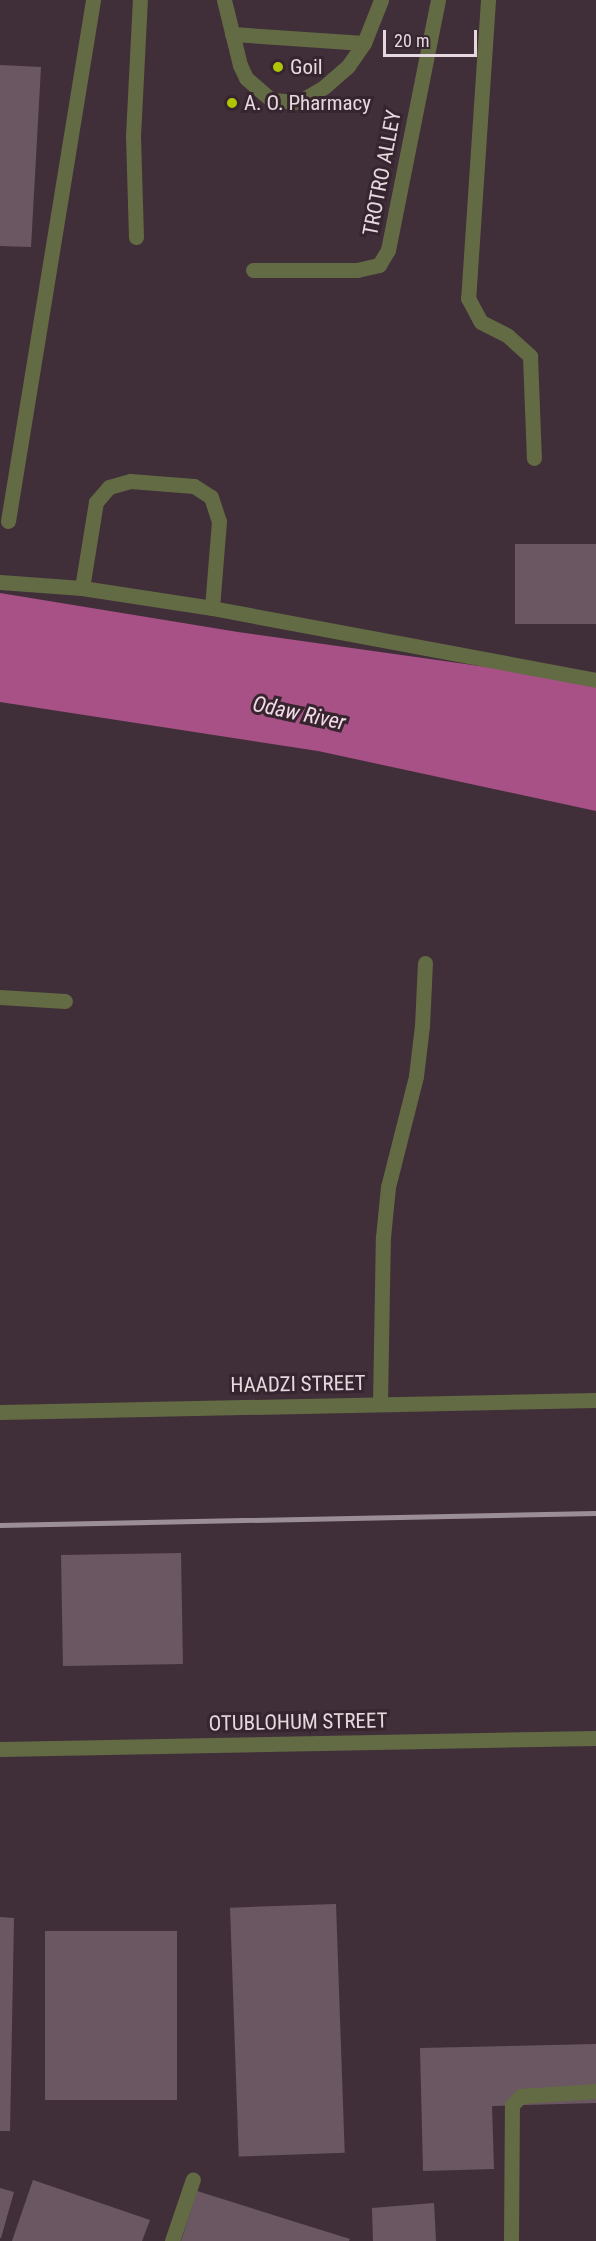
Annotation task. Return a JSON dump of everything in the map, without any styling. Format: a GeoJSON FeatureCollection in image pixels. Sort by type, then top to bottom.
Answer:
{"type":"FeatureCollection","features":[{"type":"Feature","properties":{"kind":"street"},"geometry":{"type":"LineString","coordinates":[[8,521],[93,0]]}},
{"type":"Feature","properties":{"kind":"street"},"geometry":{"type":"LineString","coordinates":[[136,237],[133,136],[140,0]]}},
{"type":"Feature","properties":{"kind":"street"},"geometry":{"type":"LineString","coordinates":[[224,0],[246,78],[271,100],[299,102],[324,87],[348,66],[364,43],[381,0]]}},
{"type":"Feature","properties":{"kind":"street","name":"TROTRO ALLEY"},"geometry":{"type":"LineString","coordinates":[[253,270],[357,270],[379,265],[388,250],[438,0]]}},
{"type":"Feature","properties":{"kind":"street"},"geometry":{"type":"LineString","coordinates":[[488,0],[468,298],[481,322],[508,336],[530,356],[534,458]]}},
{"type":"Feature","properties":{"kind":"street"},"geometry":{"type":"LineString","coordinates":[[232,34],[364,43]]}},
{"type":"Feature","properties":{"kind":"street"},"geometry":{"type":"LineString","coordinates":[[82,588],[96,502],[109,487],[129,481],[194,486],[211,497],[219,521],[212,608]]}},
{"type":"Feature","properties":{"kind":"street"},"geometry":{"type":"LineString","coordinates":[[0,582],[82,588],[212,608],[596,680]]}},
{"type":"Feature","properties":{"kind":"street"},"geometry":{"type":"LineString","coordinates":[[380,1403],[382,1237],[388,1187],[416,1076],[422,1026],[425,963]]}},
{"type":"Feature","properties":{"kind":"street"},"geometry":{"type":"LineString","coordinates":[[0,997],[65,1001]]}},
{"type":"Feature","properties":{"kind":"street","name":"HAADZI STREET"},"geometry":{"type":"LineString","coordinates":[[0,1412],[596,1400]]}},
{"type":"Feature","properties":{"kind":"street","name":"OTUBLOHUM STREET"},"geometry":{"type":"LineString","coordinates":[[0,1749],[596,1738]]}},
{"type":"Feature","properties":{"kind":"street"},"geometry":{"type":"LineString","coordinates":[[511,2241],[512,2105],[521,2096],[596,2091]]}},
{"type":"Feature","properties":{"kind":"street"},"geometry":{"type":"LineString","coordinates":[[172,2241],[193,2179]]}},
{"type":"Feature","properties":{"kind":"water","name":"Odaw River"},"geometry":{"type":"Polygon","coordinates":[[[0,593],[238,632],[558,677],[596,686],[596,811],[318,751],[0,702],[0,593]]]}},
{"type":"Feature","properties":{"kind":"building"},"geometry":{"type":"Polygon","coordinates":[[[0,65],[41,67],[31,247],[0,246],[0,65]]]}},
{"type":"Feature","properties":{"kind":"building"},"geometry":{"type":"Polygon","coordinates":[[[515,544],[596,544],[596,624],[515,624],[515,544]]]}},
{"type":"Feature","properties":{"kind":"building"},"geometry":{"type":"Polygon","coordinates":[[[181,1553],[183,1664],[63,1666],[61,1555],[181,1553]]]}},
{"type":"Feature","properties":{"kind":"building"},"geometry":{"type":"Polygon","coordinates":[[[336,1904],[345,2153],[239,2157],[230,1908],[336,1904]]]}},
{"type":"Feature","properties":{"kind":"building"},"geometry":{"type":"Polygon","coordinates":[[[0,1917],[14,1918],[10,2131],[0,2131],[0,1917]]]}},
{"type":"Feature","properties":{"kind":"building"},"geometry":{"type":"Polygon","coordinates":[[[45,1931],[177,1931],[177,2100],[45,2100],[45,1931]]]}},
{"type":"Feature","properties":{"kind":"building"},"geometry":{"type":"Polygon","coordinates":[[[596,2044],[596,2103],[492,2106],[494,2169],[423,2171],[420,2048],[596,2044]]]}},
{"type":"Feature","properties":{"kind":"building"},"geometry":{"type":"Polygon","coordinates":[[[33,2180],[150,2220],[142,2241],[12,2241],[33,2180]]]}},
{"type":"Feature","properties":{"kind":"building"},"geometry":{"type":"Polygon","coordinates":[[[0,2188],[14,2192],[1,2238],[0,2238],[0,2188]]]}},
{"type":"Feature","properties":{"kind":"building"},"geometry":{"type":"Polygon","coordinates":[[[197,2191],[350,2239],[349,2241],[181,2241],[197,2191]]]}},
{"type":"Feature","properties":{"kind":"building"},"geometry":{"type":"Polygon","coordinates":[[[434,2203],[436,2241],[373,2241],[372,2208],[434,2203]]]}},
{"type":"Feature","properties":{"kind":"railway"},"geometry":{"type":"LineString","coordinates":[[0,1525],[596,1513]]}},
{"type":"Feature","properties":{"kind":"place","name":"Goil"},"geometry":{"type":"Point","coordinates":[278,67]}},
{"type":"Feature","properties":{"kind":"place","name":"A. O. Pharmacy"},"geometry":{"type":"Point","coordinates":[232,103]}}]}
